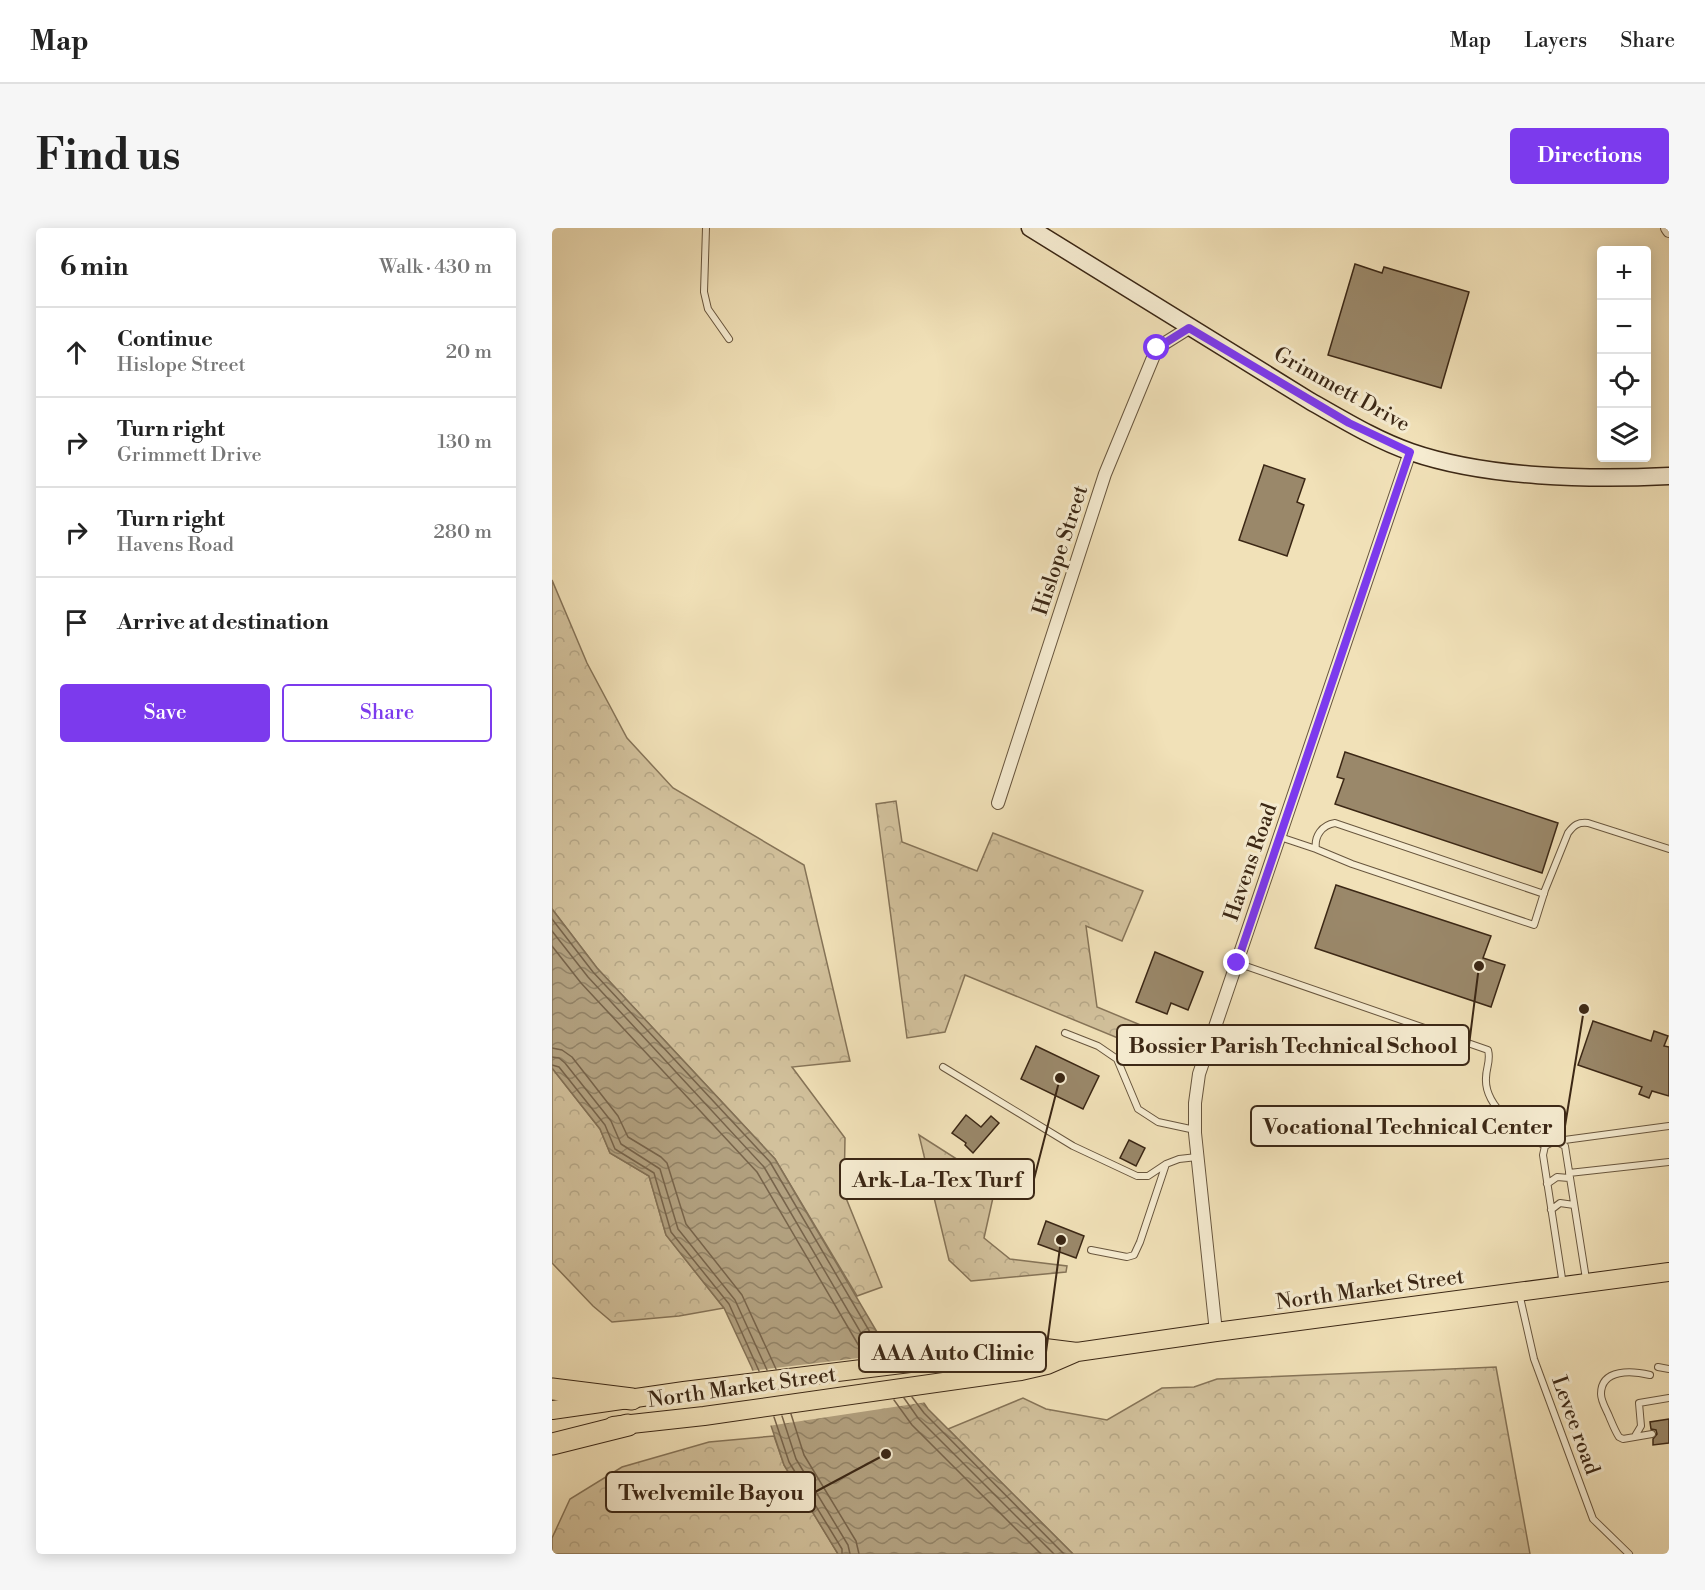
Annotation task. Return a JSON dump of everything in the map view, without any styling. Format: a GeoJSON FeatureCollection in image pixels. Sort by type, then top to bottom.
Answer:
{"type":"FeatureCollection","features":[{"type":"Feature","properties":{"kind":"highway"},"geometry":{"type":"LineString","coordinates":[[552,1389],[632,1399]]}},
{"type":"Feature","properties":{"kind":"highway"},"geometry":{"type":"LineString","coordinates":[[552,1444],[628,1425]]}},
{"type":"Feature","properties":{"kind":"main road","name":"Grimmett Drive"},"geometry":{"type":"LineString","coordinates":[[1030,228],[1189,328],[1349,423],[1410,452],[1455,464],[1543,476],[1669,476]]}},
{"type":"Feature","properties":{"kind":"main road","name":"North Market Street"},"geometry":{"type":"LineString","coordinates":[[552,1434],[704,1416],[1021,1371],[1047,1365],[1077,1352],[1669,1272]]}},
{"type":"Feature","properties":{"kind":"main road","name":"North Market Street"},"geometry":{"type":"LineString","coordinates":[[552,1410],[684,1391],[1023,1349],[1045,1348],[1077,1352]]}},
{"type":"Feature","properties":{"kind":"street","name":"Hislope Street"},"geometry":{"type":"LineString","coordinates":[[998,802],[1105,474],[1157,348],[1189,328]]}},
{"type":"Feature","properties":{"kind":"street","name":"Havens Road"},"geometry":{"type":"LineString","coordinates":[[1216,1332],[1195,1130],[1195,1104],[1199,1074],[1410,452]]}},
{"type":"Feature","properties":{"kind":"lane"},"geometry":{"type":"LineString","coordinates":[[706,228],[704,292],[708,309],[729,339]]}},
{"type":"Feature","properties":{"kind":"lane"},"geometry":{"type":"LineString","coordinates":[[1280,837],[1352,864],[1534,925],[1568,833],[1580,822],[1669,849]]}},
{"type":"Feature","properties":{"kind":"lane"},"geometry":{"type":"LineString","coordinates":[[1316,849],[1316,838],[1320,832],[1329,824],[1335,824],[1544,894]]}},
{"type":"Feature","properties":{"kind":"lane"},"geometry":{"type":"LineString","coordinates":[[1237,963],[1488,1050],[1491,1058],[1486,1078],[1489,1099],[1519,1130],[1545,1146]]}},
{"type":"Feature","properties":{"kind":"lane"},"geometry":{"type":"LineString","coordinates":[[1065,1033],[1098,1046],[1117,1059],[1138,1108],[1158,1122],[1195,1130]]}},
{"type":"Feature","properties":{"kind":"lane"},"geometry":{"type":"LineString","coordinates":[[943,1067],[1073,1146],[1137,1176],[1148,1176],[1166,1164],[1179,1159],[1197,1157]]}},
{"type":"Feature","properties":{"kind":"lane"},"geometry":{"type":"LineString","coordinates":[[1563,1286],[1542,1155],[1545,1146],[1555,1141],[1669,1126]]}},
{"type":"Feature","properties":{"kind":"lane"},"geometry":{"type":"LineString","coordinates":[[1555,1141],[1565,1146],[1586,1283]]}},
{"type":"Feature","properties":{"kind":"lane"},"geometry":{"type":"LineString","coordinates":[[1547,1184],[1557,1177],[1669,1162]]}},
{"type":"Feature","properties":{"kind":"lane"},"geometry":{"type":"LineString","coordinates":[[1091,1250],[1126,1257],[1134,1255],[1166,1164]]}},
{"type":"Feature","properties":{"kind":"lane"},"geometry":{"type":"LineString","coordinates":[[1551,1209],[1560,1203],[1574,1205]]}},
{"type":"Feature","properties":{"kind":"lane","name":"Levee road"},"geometry":{"type":"LineString","coordinates":[[1519,1292],[1534,1359],[1593,1519],[1629,1554]]}},
{"type":"Feature","properties":{"kind":"lane"},"geometry":{"type":"LineString","coordinates":[[1659,1371],[1668,1369]]}},
{"type":"Feature","properties":{"kind":"lane"},"geometry":{"type":"LineString","coordinates":[[1650,1372],[1610,1375],[1600,1394],[1619,1437],[1652,1434]]}},
{"type":"Feature","properties":{"kind":"lane"},"geometry":{"type":"LineString","coordinates":[[1635,1437],[1641,1426],[1639,1403],[1669,1398]]}},
{"type":"Feature","properties":{"kind":"green space"},"geometry":{"type":"Polygon","coordinates":[[[552,580],[587,663],[627,738],[673,788],[804,865],[850,1061],[792,1067],[845,1138],[844,1193],[882,1287],[857,1296],[775,1159],[597,968],[552,909],[552,580]]]}},
{"type":"Feature","properties":{"kind":"green space"},"geometry":{"type":"Polygon","coordinates":[[[896,801],[902,842],[977,871],[993,833],[1143,891],[1122,941],[1086,926],[1097,1007],[1172,1038],[1164,1057],[965,975],[945,1032],[907,1038],[876,804],[896,801]]]}},
{"type":"Feature","properties":{"kind":"green space"},"geometry":{"type":"Polygon","coordinates":[[[552,1068],[600,1129],[610,1153],[649,1176],[666,1235],[724,1308],[679,1316],[612,1322],[593,1306],[552,1263],[552,1068]]]}},
{"type":"Feature","properties":{"kind":"green space"},"geometry":{"type":"Polygon","coordinates":[[[919,1135],[996,1184],[984,1238],[1010,1259],[1067,1266],[1066,1272],[971,1281],[949,1260],[919,1135]]]}},
{"type":"Feature","properties":{"kind":"green space"},"geometry":{"type":"Polygon","coordinates":[[[1496,1367],[1530,1554],[1073,1554],[948,1429],[1023,1398],[1046,1409],[1107,1420],[1162,1388],[1194,1387],[1217,1379],[1496,1367]]]}},
{"type":"Feature","properties":{"kind":"green space"},"geometry":{"type":"Polygon","coordinates":[[[774,1436],[784,1465],[838,1554],[552,1554],[552,1538],[570,1499],[622,1467],[709,1442],[774,1436]]]}},
{"type":"Feature","properties":{"kind":"water"},"geometry":{"type":"Polygon","coordinates":[[[552,909],[597,968],[775,1159],[887,1349],[928,1409],[1073,1554],[838,1554],[784,1465],[752,1368],[724,1308],[666,1235],[649,1176],[610,1153],[600,1129],[552,1068],[552,909]]]}},
{"type":"Feature","properties":{"kind":"pier"},"geometry":{"type":"Polygon","coordinates":[[[893,1354],[927,1402],[768,1426],[750,1371],[893,1354]]]}},
{"type":"Feature","properties":{"kind":"building"},"geometry":{"type":"Polygon","coordinates":[[[1355,264],[1382,273],[1384,267],[1469,292],[1441,388],[1328,355],[1355,264]]]}},
{"type":"Feature","properties":{"kind":"building"},"geometry":{"type":"Polygon","coordinates":[[[1264,465],[1305,479],[1297,502],[1304,505],[1287,556],[1239,540],[1264,465]]]}},
{"type":"Feature","properties":{"kind":"building"},"geometry":{"type":"Polygon","coordinates":[[[1345,752],[1558,823],[1542,873],[1335,804],[1344,779],[1337,777],[1345,752]]]}},
{"type":"Feature","properties":{"kind":"building"},"geometry":{"type":"Polygon","coordinates":[[[1336,885],[1491,936],[1483,958],[1505,965],[1491,1007],[1315,948],[1336,885]]]}},
{"type":"Feature","properties":{"kind":"building"},"geometry":{"type":"Polygon","coordinates":[[[1155,952],[1203,972],[1188,1010],[1171,1003],[1167,1014],[1136,1002],[1155,952]]]}},
{"type":"Feature","properties":{"kind":"building"},"geometry":{"type":"Polygon","coordinates":[[[1593,1021],[1651,1041],[1654,1031],[1668,1036],[1664,1046],[1669,1047],[1669,1096],[1652,1091],[1649,1098],[1639,1094],[1642,1087],[1578,1065],[1593,1021]]]}},
{"type":"Feature","properties":{"kind":"building"},"geometry":{"type":"Polygon","coordinates":[[[1036,1046],[1099,1076],[1083,1109],[1021,1079],[1036,1046]]]}},
{"type":"Feature","properties":{"kind":"building"},"geometry":{"type":"Polygon","coordinates":[[[966,1115],[981,1127],[991,1116],[999,1123],[973,1153],[965,1145],[966,1143],[952,1133],[966,1115]]]}},
{"type":"Feature","properties":{"kind":"building"},"geometry":{"type":"Polygon","coordinates":[[[1129,1140],[1145,1148],[1136,1166],[1120,1158],[1129,1140]]]}},
{"type":"Feature","properties":{"kind":"building"},"geometry":{"type":"Polygon","coordinates":[[[1046,1221],[1084,1236],[1076,1258],[1038,1244],[1046,1221]]]}},
{"type":"Feature","properties":{"kind":"building"},"geometry":{"type":"Polygon","coordinates":[[[1669,1419],[1669,1443],[1653,1445],[1653,1439],[1657,1434],[1656,1430],[1651,1429],[1650,1422],[1669,1419]]]}},
{"type":"Feature","properties":{"kind":"place","name":"Bossier Parish Technical School"},"geometry":{"type":"Point","coordinates":[1479,966]}},
{"type":"Feature","properties":{"kind":"place","name":"Vocational Technical Center"},"geometry":{"type":"Point","coordinates":[1584,1009]}},
{"type":"Feature","properties":{"kind":"place","name":"Ark-La-Tex Turf"},"geometry":{"type":"Point","coordinates":[1060,1078]}},
{"type":"Feature","properties":{"kind":"place","name":"AAA Auto Clinic"},"geometry":{"type":"Point","coordinates":[1061,1240]}},
{"type":"Feature","properties":{"kind":"place","name":"Twelvemile Bayou"},"geometry":{"type":"Point","coordinates":[886,1454]}},
{"type":"Feature","properties":{"kind":"route"},"geometry":{"type":"LineString","coordinates":[[1157,348],[1189,328],[1349,423],[1410,452],[1237,963]]}}]}
